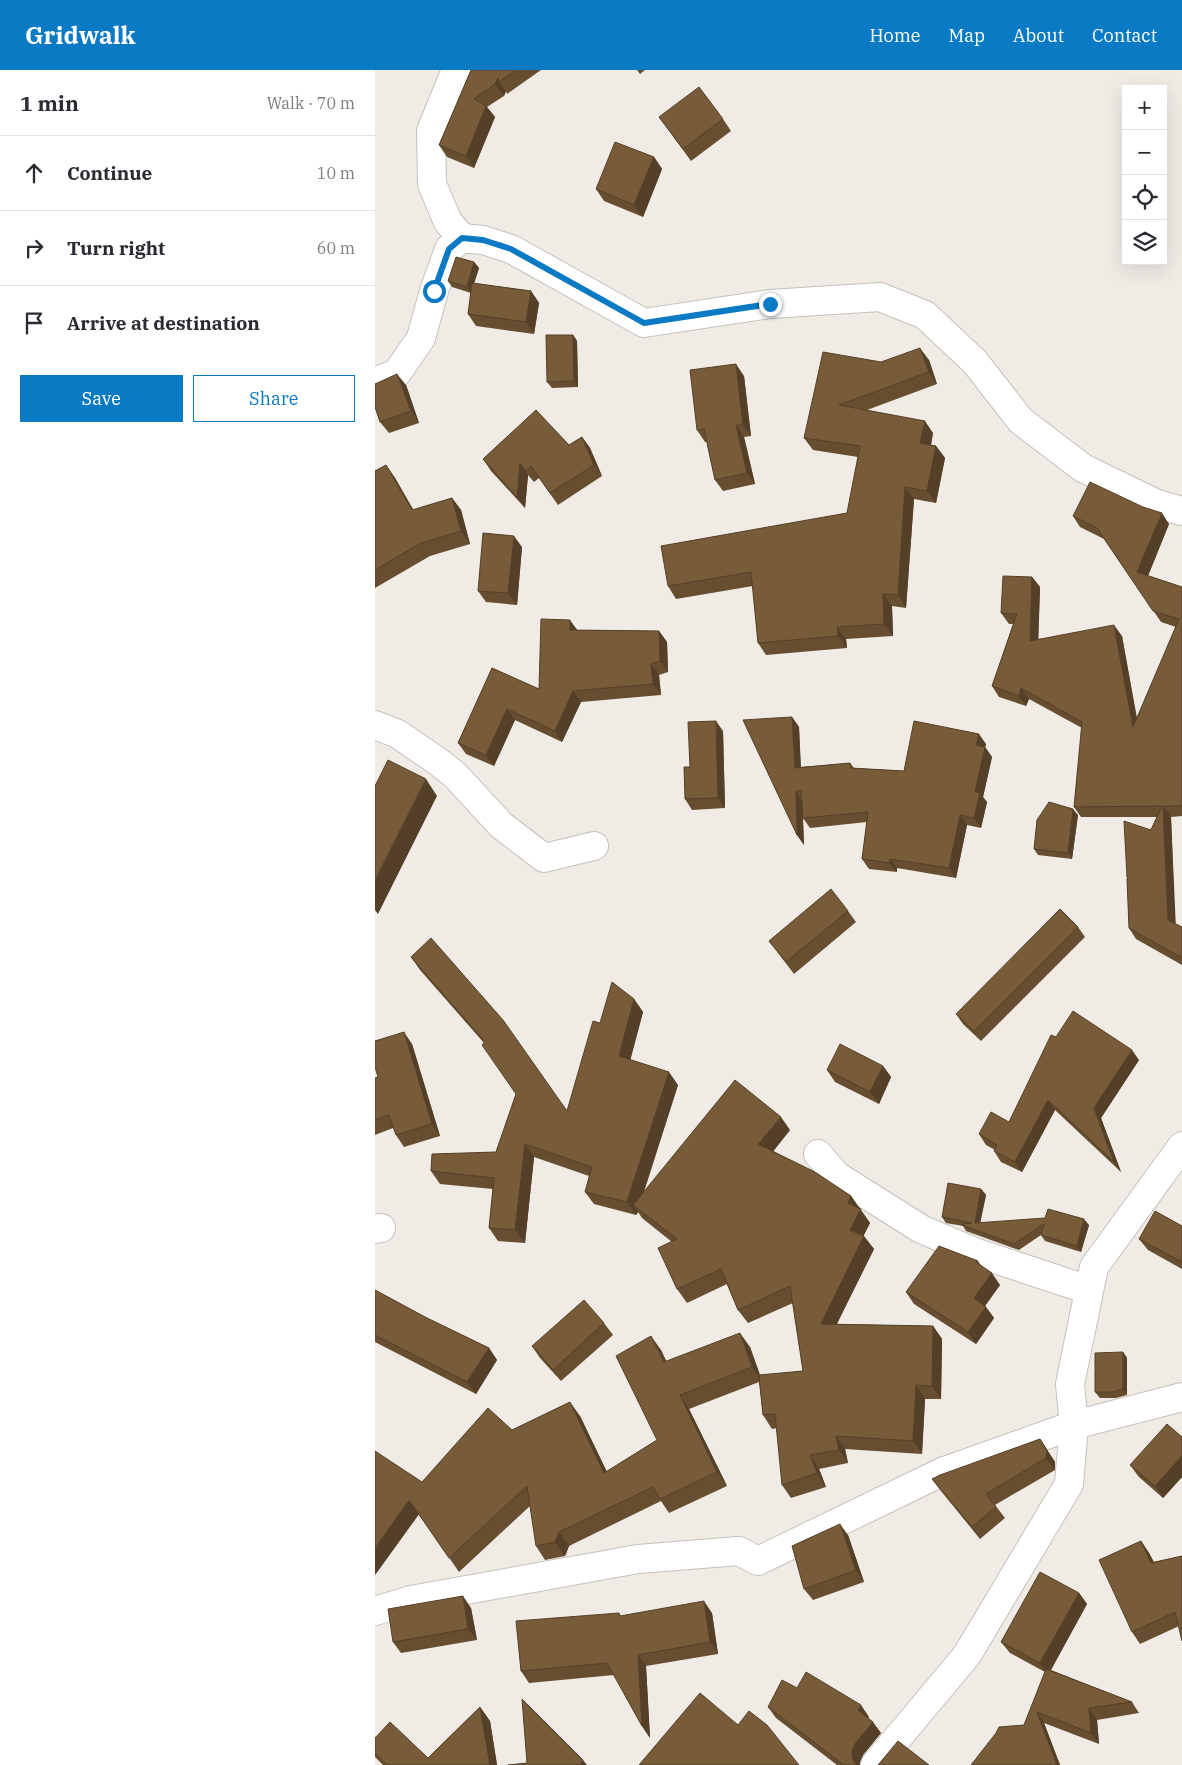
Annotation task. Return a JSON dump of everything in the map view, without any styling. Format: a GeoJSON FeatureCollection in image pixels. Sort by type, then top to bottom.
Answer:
{"type":"FeatureCollection","features":[{"type":"Feature","properties":{"kind":"street"},"geometry":{"type":"LineString","coordinates":[[458,70],[453,77],[431,131],[432,184],[448,222],[462,238],[483,240],[511,249],[644,323],[770,304],[880,296],[925,315],[975,362],[1021,420],[1083,468],[1157,504],[1182,510]]}},
{"type":"Feature","properties":{"kind":"street"},"geometry":{"type":"LineString","coordinates":[[375,382],[397,373],[421,338],[434,291],[449,249],[462,238]]}},
{"type":"Feature","properties":{"kind":"street"},"geometry":{"type":"LineString","coordinates":[[375,725],[398,734],[440,764],[455,776],[501,825],[544,858],[594,846]]}},
{"type":"Feature","properties":{"kind":"street"},"geometry":{"type":"LineString","coordinates":[[875,1765],[967,1655],[1069,1484],[1074,1425],[1071,1384],[1094,1266],[1182,1146]]}},
{"type":"Feature","properties":{"kind":"street"},"geometry":{"type":"LineString","coordinates":[[818,1154],[837,1176],[921,1229],[977,1253],[1089,1290]]}},
{"type":"Feature","properties":{"kind":"street"},"geometry":{"type":"LineString","coordinates":[[375,1611],[411,1600],[638,1559],[739,1551],[758,1560],[942,1472],[1074,1425],[1182,1397]]}},
{"type":"Feature","properties":{"kind":"building"},"geometry":{"type":"Polygon","coordinates":[[[471,70],[516,70],[499,82],[498,78],[495,84],[474,99],[486,106],[466,156],[439,145],[471,70]]]}},
{"type":"Feature","properties":{"kind":"building"},"geometry":{"type":"Polygon","coordinates":[[[699,87],[723,119],[683,149],[659,117],[699,87]]]}},
{"type":"Feature","properties":{"kind":"building"},"geometry":{"type":"Polygon","coordinates":[[[615,142],[654,157],[634,205],[596,189],[615,142]]]}},
{"type":"Feature","properties":{"kind":"building"},"geometry":{"type":"Polygon","coordinates":[[[456,257],[474,262],[467,287],[448,281],[456,257]]]}},
{"type":"Feature","properties":{"kind":"building"},"geometry":{"type":"Polygon","coordinates":[[[472,283],[531,291],[526,322],[468,314],[472,283]]]}},
{"type":"Feature","properties":{"kind":"building"},"geometry":{"type":"Polygon","coordinates":[[[546,335],[573,335],[574,381],[547,382],[546,335]]]}},
{"type":"Feature","properties":{"kind":"building"},"geometry":{"type":"Polygon","coordinates":[[[920,348],[929,372],[839,405],[925,421],[920,443],[936,446],[927,491],[905,487],[898,595],[883,594],[884,624],[837,627],[838,636],[758,643],[751,572],[668,586],[661,546],[847,513],[860,446],[804,438],[823,352],[881,362],[920,348]]]}},
{"type":"Feature","properties":{"kind":"building"},"geometry":{"type":"Polygon","coordinates":[[[736,364],[743,425],[736,425],[747,473],[715,480],[704,429],[697,430],[690,370],[736,364]]]}},
{"type":"Feature","properties":{"kind":"building"},"geometry":{"type":"Polygon","coordinates":[[[397,374],[411,411],[380,422],[375,407],[375,384],[397,374]]]}},
{"type":"Feature","properties":{"kind":"building"},"geometry":{"type":"Polygon","coordinates":[[[536,410],[569,445],[582,437],[594,465],[550,493],[531,466],[526,471],[520,463],[517,497],[483,459],[536,410]]]}},
{"type":"Feature","properties":{"kind":"building"},"geometry":{"type":"Polygon","coordinates":[[[386,465],[412,510],[452,498],[461,531],[421,543],[375,570],[375,471],[386,465]]]}},
{"type":"Feature","properties":{"kind":"building"},"geometry":{"type":"Polygon","coordinates":[[[1090,482],[1143,507],[1162,513],[1137,572],[1182,587],[1182,806],[1163,806],[1168,920],[1182,927],[1182,958],[1129,928],[1124,821],[1151,830],[1162,806],[1074,807],[1082,722],[1021,688],[1019,696],[992,686],[1017,614],[1001,613],[1003,576],[1032,577],[1030,641],[1114,625],[1133,727],[1179,619],[1153,611],[1097,528],[1073,516],[1090,482]]]}},
{"type":"Feature","properties":{"kind":"building"},"geometry":{"type":"Polygon","coordinates":[[[483,533],[514,536],[508,593],[478,591],[483,533]]]}},
{"type":"Feature","properties":{"kind":"building"},"geometry":{"type":"Polygon","coordinates":[[[541,619],[570,620],[570,630],[659,631],[660,661],[651,664],[653,684],[573,691],[555,731],[507,709],[486,755],[458,743],[492,668],[539,689],[541,619]]]}},
{"type":"Feature","properties":{"kind":"building"},"geometry":{"type":"Polygon","coordinates":[[[792,717],[795,768],[850,763],[850,768],[904,771],[914,721],[979,734],[976,745],[985,747],[975,792],[980,793],[974,818],[960,815],[949,868],[890,859],[890,863],[862,859],[868,812],[803,818],[801,790],[796,792],[797,835],[743,720],[792,717]]]}},
{"type":"Feature","properties":{"kind":"building"},"geometry":{"type":"Polygon","coordinates":[[[716,721],[718,798],[685,799],[684,767],[690,767],[688,722],[716,721]]]}},
{"type":"Feature","properties":{"kind":"building"},"geometry":{"type":"Polygon","coordinates":[[[388,760],[426,779],[375,880],[375,786],[388,760]]]}},
{"type":"Feature","properties":{"kind":"building"},"geometry":{"type":"Polygon","coordinates":[[[1049,802],[1073,809],[1068,853],[1034,849],[1037,820],[1049,802]]]}},
{"type":"Feature","properties":{"kind":"building"},"geometry":{"type":"Polygon","coordinates":[[[831,889],[848,911],[786,962],[769,941],[831,889]]]}},
{"type":"Feature","properties":{"kind":"building"},"geometry":{"type":"Polygon","coordinates":[[[1060,909],[1078,927],[974,1031],[956,1014],[1060,909]]]}},
{"type":"Feature","properties":{"kind":"building"},"geometry":{"type":"Polygon","coordinates":[[[431,938],[503,1020],[567,1111],[593,1021],[600,1023],[612,982],[634,999],[619,1056],[669,1072],[627,1202],[585,1192],[592,1167],[525,1144],[515,1230],[489,1228],[494,1178],[431,1171],[432,1154],[496,1152],[516,1094],[482,1045],[485,1042],[411,957],[431,938]]]}},
{"type":"Feature","properties":{"kind":"building"},"geometry":{"type":"Polygon","coordinates":[[[1073,1011],[1132,1050],[1094,1108],[1114,1162],[1048,1100],[1015,1162],[994,1151],[997,1145],[979,1134],[991,1112],[1009,1122],[1051,1035],[1056,1037],[1073,1011]]]}},
{"type":"Feature","properties":{"kind":"building"},"geometry":{"type":"Polygon","coordinates":[[[404,1032],[432,1124],[396,1135],[389,1115],[375,1120],[375,1078],[378,1077],[375,1067],[375,1041],[404,1032]]]}},
{"type":"Feature","properties":{"kind":"building"},"geometry":{"type":"Polygon","coordinates":[[[840,1044],[883,1066],[870,1092],[827,1070],[840,1044]]]}},
{"type":"Feature","properties":{"kind":"building"},"geometry":{"type":"Polygon","coordinates":[[[735,1080],[781,1117],[758,1144],[815,1172],[851,1196],[848,1203],[861,1209],[850,1230],[864,1236],[821,1324],[933,1326],[932,1386],[916,1385],[913,1441],[836,1436],[839,1450],[810,1455],[817,1473],[782,1485],[775,1414],[763,1415],[759,1375],[803,1371],[790,1286],[738,1310],[721,1269],[677,1289],[658,1248],[677,1239],[633,1205],[735,1080]]]}},
{"type":"Feature","properties":{"kind":"building"},"geometry":{"type":"Polygon","coordinates":[[[948,1183],[981,1189],[975,1223],[1045,1218],[1048,1209],[1084,1219],[1077,1246],[1041,1235],[1044,1224],[1014,1244],[962,1225],[972,1223],[942,1217],[948,1183]]]}},
{"type":"Feature","properties":{"kind":"building"},"geometry":{"type":"Polygon","coordinates":[[[1155,1211],[1182,1226],[1182,1262],[1139,1239],[1155,1211]]]}},
{"type":"Feature","properties":{"kind":"building"},"geometry":{"type":"Polygon","coordinates":[[[939,1246],[978,1261],[976,1262],[992,1273],[974,1298],[986,1307],[968,1332],[906,1292],[939,1246]]]}},
{"type":"Feature","properties":{"kind":"building"},"geometry":{"type":"Polygon","coordinates":[[[375,1290],[489,1348],[467,1382],[375,1335],[375,1290]]]}},
{"type":"Feature","properties":{"kind":"building"},"geometry":{"type":"Polygon","coordinates":[[[584,1300],[604,1323],[553,1370],[532,1346],[584,1300]]]}},
{"type":"Feature","properties":{"kind":"building"},"geometry":{"type":"Polygon","coordinates":[[[740,1333],[752,1367],[680,1395],[717,1472],[660,1499],[653,1487],[559,1532],[555,1542],[536,1546],[527,1486],[449,1558],[409,1500],[375,1548],[375,1451],[422,1482],[488,1408],[512,1430],[570,1402],[604,1473],[657,1440],[616,1356],[651,1336],[664,1362],[740,1333]]]}},
{"type":"Feature","properties":{"kind":"building"},"geometry":{"type":"Polygon","coordinates":[[[1123,1352],[1123,1389],[1112,1392],[1095,1392],[1095,1353],[1123,1352]]]}},
{"type":"Feature","properties":{"kind":"building"},"geometry":{"type":"Polygon","coordinates":[[[1167,1424],[1182,1437],[1182,1456],[1155,1486],[1130,1465],[1167,1424]]]}},
{"type":"Feature","properties":{"kind":"building"},"geometry":{"type":"Polygon","coordinates":[[[1040,1439],[1047,1450],[1046,1458],[986,1494],[996,1507],[972,1527],[932,1479],[940,1475],[1040,1439]]]}},
{"type":"Feature","properties":{"kind":"building"},"geometry":{"type":"Polygon","coordinates":[[[840,1524],[856,1570],[804,1589],[792,1546],[840,1524]]]}},
{"type":"Feature","properties":{"kind":"building"},"geometry":{"type":"Polygon","coordinates":[[[1141,1541],[1151,1563],[1182,1556],[1182,1641],[1175,1612],[1132,1632],[1099,1560],[1141,1541]]]}},
{"type":"Feature","properties":{"kind":"building"},"geometry":{"type":"Polygon","coordinates":[[[1040,1572],[1079,1593],[1040,1663],[1001,1642],[1040,1572]]]}},
{"type":"Feature","properties":{"kind":"building"},"geometry":{"type":"Polygon","coordinates":[[[463,1596],[468,1629],[393,1642],[388,1609],[463,1596]]]}},
{"type":"Feature","properties":{"kind":"building"},"geometry":{"type":"Polygon","coordinates":[[[704,1601],[710,1642],[638,1655],[642,1726],[607,1663],[521,1671],[516,1621],[619,1613],[620,1616],[704,1601]]]}},
{"type":"Feature","properties":{"kind":"building"},"geometry":{"type":"Polygon","coordinates":[[[1046,1669],[1132,1702],[1089,1708],[1091,1733],[1037,1712],[1057,1765],[971,1765],[999,1727],[1024,1725],[1046,1669]]]}},
{"type":"Feature","properties":{"kind":"building"},"geometry":{"type":"Polygon","coordinates":[[[806,1672],[861,1705],[858,1710],[873,1722],[855,1744],[852,1751],[853,1760],[857,1765],[844,1765],[768,1707],[782,1680],[797,1688],[806,1672]]]}},
{"type":"Feature","properties":{"kind":"building"},"geometry":{"type":"Polygon","coordinates":[[[700,1693],[738,1725],[749,1711],[767,1725],[799,1765],[639,1765],[700,1693]]]}},
{"type":"Feature","properties":{"kind":"building"},"geometry":{"type":"Polygon","coordinates":[[[522,1699],[583,1760],[579,1765],[508,1765],[527,1763],[522,1699]]]}},
{"type":"Feature","properties":{"kind":"building"},"geometry":{"type":"Polygon","coordinates":[[[480,1707],[490,1765],[387,1765],[375,1753],[375,1738],[390,1722],[428,1758],[480,1707]]]}},
{"type":"Feature","properties":{"kind":"building"},"geometry":{"type":"Polygon","coordinates":[[[898,1741],[929,1765],[878,1765],[898,1741]]]}},
{"type":"Feature","properties":{"kind":"route"},"geometry":{"type":"LineString","coordinates":[[434,291],[449,249],[462,238],[483,240],[511,249],[644,323],[770,304]]}}]}
